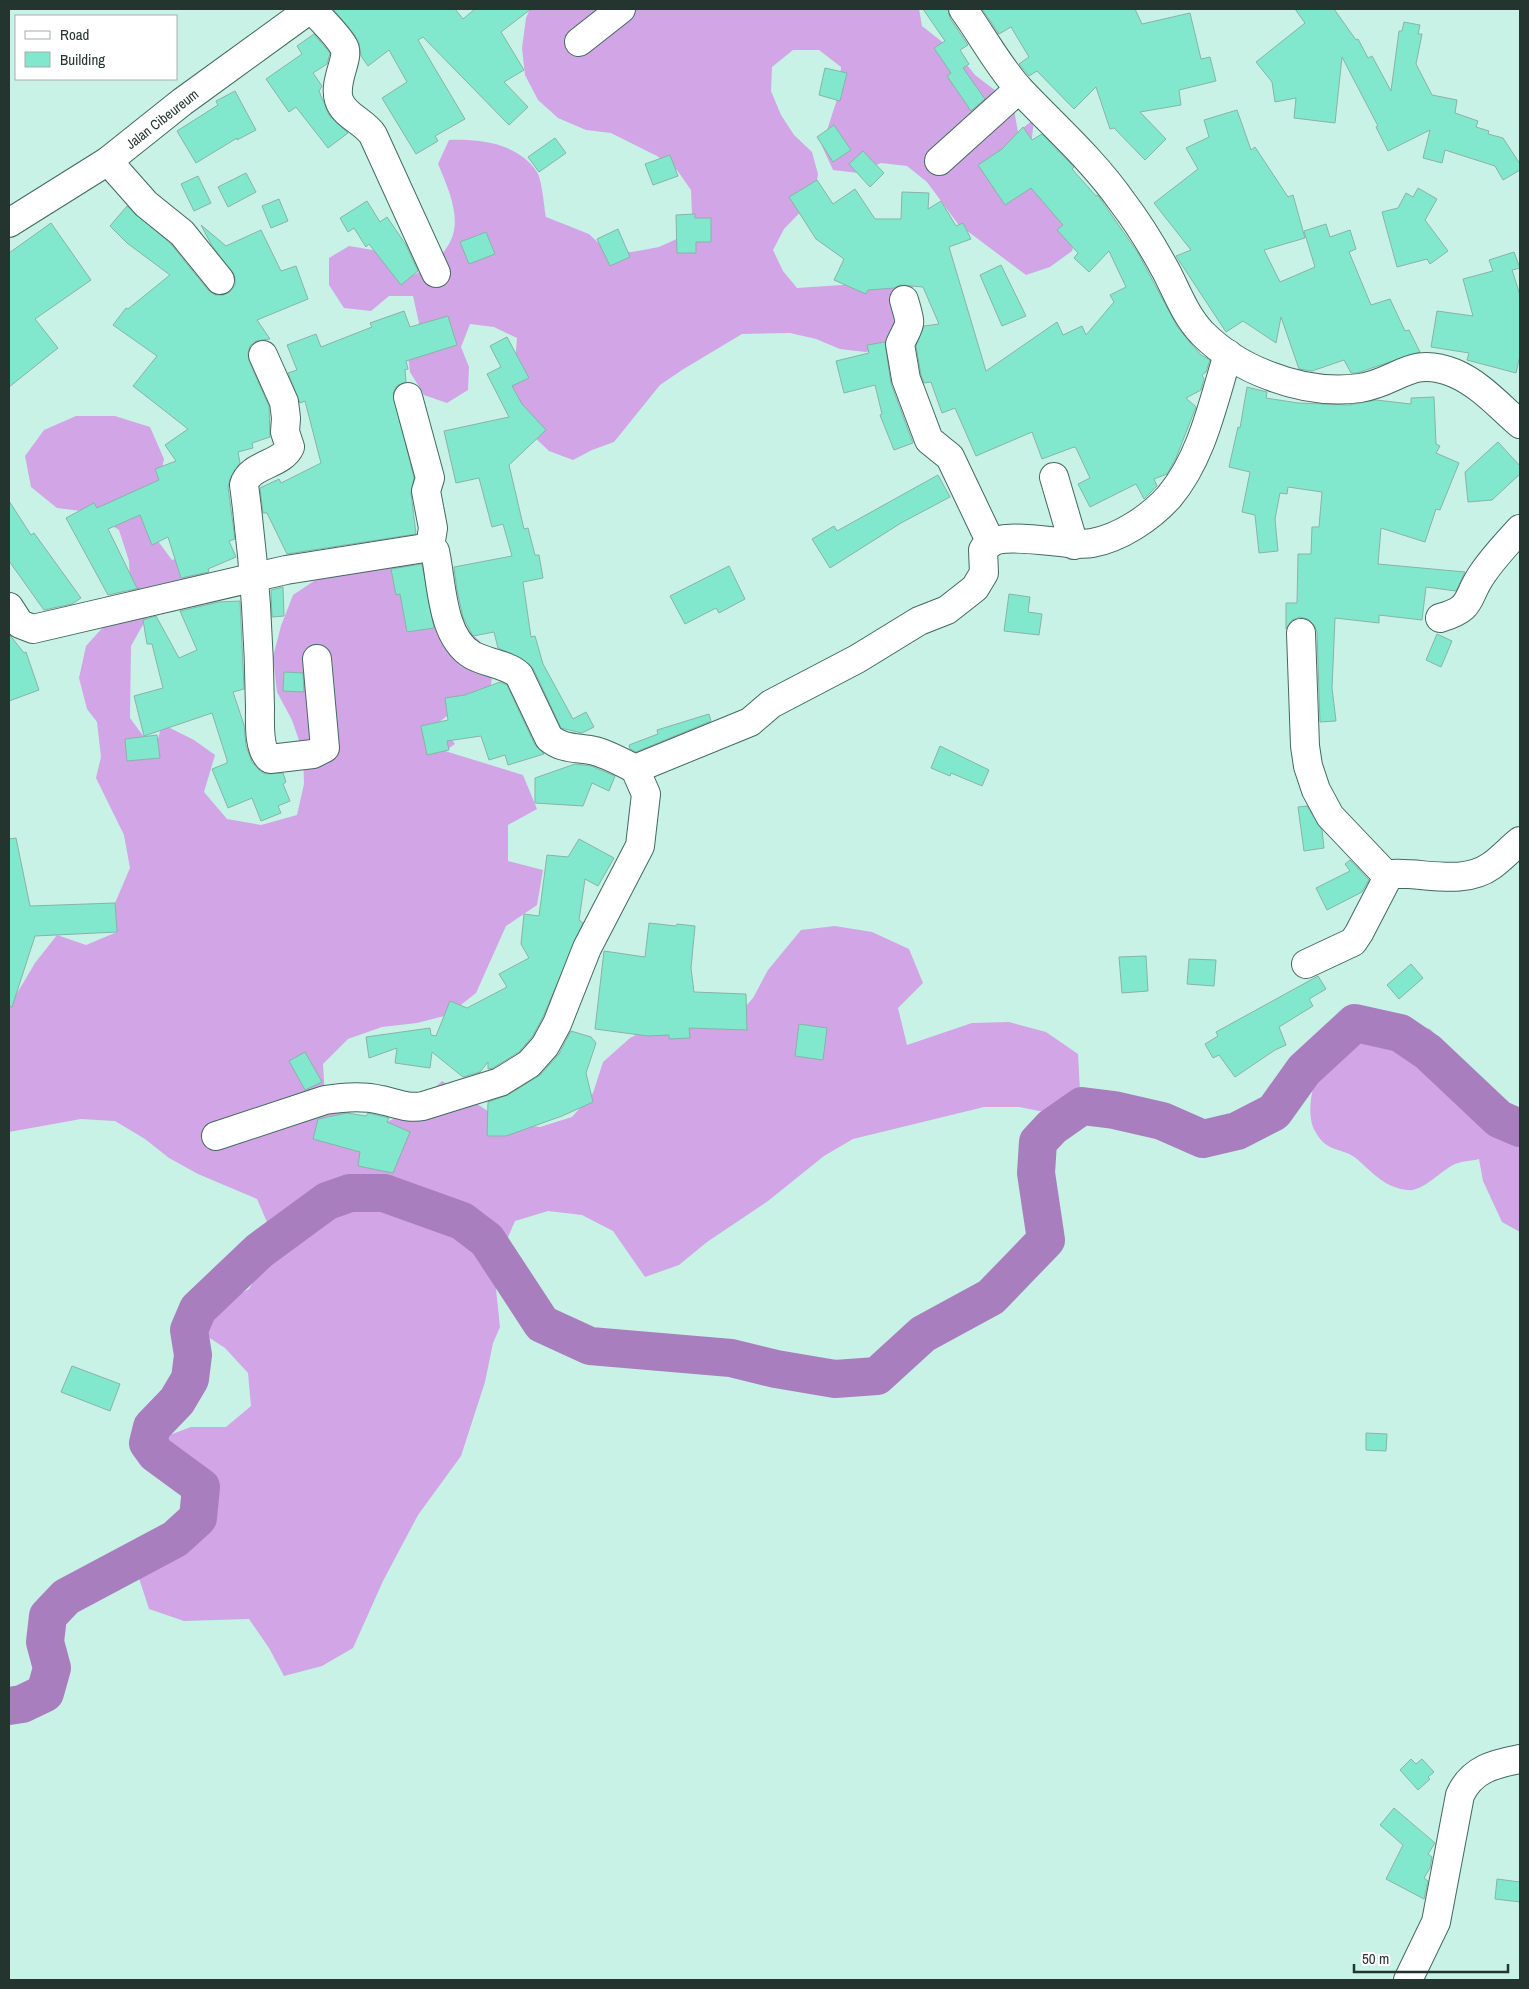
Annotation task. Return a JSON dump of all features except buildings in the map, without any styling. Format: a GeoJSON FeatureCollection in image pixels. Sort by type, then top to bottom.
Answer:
{"type":"FeatureCollection","features":[{"type":"Feature","properties":{"kind":"street","name":"Jalan Cibeureum"},"geometry":{"type":"LineString","coordinates":[[9,223],[108,161],[182,102],[311,9]]}},
{"type":"Feature","properties":{"kind":"street"},"geometry":{"type":"LineString","coordinates":[[311,9],[344,48],[344,58],[336,86],[339,102],[344,109],[368,128],[373,135],[436,273]]}},
{"type":"Feature","properties":{"kind":"street"},"geometry":{"type":"LineString","coordinates":[[579,42],[621,9]]}},
{"type":"Feature","properties":{"kind":"street"},"geometry":{"type":"LineString","coordinates":[[963,9],[1019,89],[1090,160],[1123,202],[1153,248],[1178,298],[1192,320],[1202,333],[1228,354],[1267,375],[1285,382],[1311,387],[1339,389],[1361,388],[1415,366],[1443,369],[1465,378],[1482,389],[1520,424]]}},
{"type":"Feature","properties":{"kind":"street"},"geometry":{"type":"LineString","coordinates":[[939,161],[1019,89]]}},
{"type":"Feature","properties":{"kind":"street"},"geometry":{"type":"LineString","coordinates":[[108,161],[146,204],[182,233],[220,280]]}},
{"type":"Feature","properties":{"kind":"street"},"geometry":{"type":"LineString","coordinates":[[904,300],[910,323],[909,331],[900,344],[906,379],[929,440],[950,457],[991,542]]}},
{"type":"Feature","properties":{"kind":"street"},"geometry":{"type":"LineString","coordinates":[[635,769],[750,722],[771,704],[857,659],[918,621],[947,610],[975,588],[984,573],[983,550],[991,542],[1008,538],[1092,544],[1114,538],[1149,515],[1168,498],[1184,476],[1198,449],[1228,354]]}},
{"type":"Feature","properties":{"kind":"street"},"geometry":{"type":"LineString","coordinates":[[264,355],[284,402],[286,418],[284,432],[290,447],[285,454],[252,473],[245,480],[244,485],[255,577],[260,724],[264,752],[270,759],[312,754],[325,748],[317,659]]}},
{"type":"Feature","properties":{"kind":"street"},"geometry":{"type":"LineString","coordinates":[[408,397],[430,478],[426,491],[432,528],[430,547]]}},
{"type":"Feature","properties":{"kind":"street"},"geometry":{"type":"LineString","coordinates":[[1054,476],[1074,544]]}},
{"type":"Feature","properties":{"kind":"street"},"geometry":{"type":"LineString","coordinates":[[1440,618],[1460,610],[1468,602],[1481,575],[1520,529]]}},
{"type":"Feature","properties":{"kind":"street"},"geometry":{"type":"LineString","coordinates":[[9,607],[20,624],[33,629],[255,577],[430,547],[435,551],[450,625],[462,647],[478,657],[517,673],[549,738],[554,742],[563,746],[586,749],[608,755],[635,769],[646,794],[640,846],[587,948],[558,1024],[545,1046],[529,1064],[500,1082],[423,1106],[412,1108],[380,1100],[343,1097],[325,1100],[216,1136]]}},
{"type":"Feature","properties":{"kind":"street"},"geometry":{"type":"LineString","coordinates":[[1301,633],[1305,746],[1308,766],[1316,790],[1330,816],[1388,877]]}},
{"type":"Feature","properties":{"kind":"street"},"geometry":{"type":"LineString","coordinates":[[1306,964],[1353,942],[1360,933],[1388,877],[1395,873],[1464,876],[1480,872],[1490,867],[1520,841]]}},
{"type":"Feature","properties":{"kind":"street"},"geometry":{"type":"LineString","coordinates":[[1408,1980],[1436,1922],[1460,1795],[1464,1785],[1481,1769],[1520,1759]]}},
{"type":"Feature","properties":{"kind":"shaded area"},"geometry":{"type":"Polygon","coordinates":[[[530,9],[919,9],[922,26],[960,56],[975,75],[1013,104],[1018,132],[1034,119],[1031,147],[1049,138],[1078,229],[1072,251],[1050,267],[1026,275],[958,224],[927,182],[907,166],[881,163],[858,173],[833,170],[822,146],[839,93],[841,67],[819,50],[793,50],[772,67],[771,91],[781,115],[794,135],[812,152],[818,174],[814,198],[784,229],[773,250],[783,271],[797,288],[842,285],[872,277],[913,285],[913,308],[890,348],[865,352],[840,349],[816,339],[790,333],[742,334],[660,385],[614,442],[592,450],[573,460],[549,451],[530,433],[505,388],[515,363],[517,338],[494,327],[470,324],[461,347],[469,367],[468,390],[447,403],[424,395],[410,372],[407,346],[419,323],[413,296],[389,296],[371,311],[344,308],[329,285],[329,258],[349,246],[373,250],[414,275],[444,252],[451,240],[454,227],[454,213],[446,182],[438,164],[449,140],[485,142],[509,149],[520,155],[529,162],[539,176],[546,217],[589,234],[607,251],[632,252],[659,247],[681,237],[692,215],[691,190],[677,170],[657,156],[611,133],[586,130],[558,118],[538,100],[525,75],[522,48],[526,18],[530,9]]]}},
{"type":"Feature","properties":{"kind":"shaded area"},"geometry":{"type":"Polygon","coordinates":[[[76,416],[115,416],[150,427],[164,459],[149,529],[172,560],[175,559],[205,573],[149,614],[131,646],[130,718],[144,737],[158,739],[162,724],[194,740],[215,755],[204,792],[227,819],[261,825],[297,815],[304,784],[303,752],[292,720],[277,692],[273,657],[281,626],[293,595],[320,577],[390,562],[428,568],[424,590],[451,599],[469,631],[495,656],[490,692],[458,708],[439,722],[455,744],[445,751],[523,775],[537,809],[508,825],[508,861],[543,870],[537,905],[506,926],[476,993],[448,1015],[417,1023],[382,1027],[348,1039],[323,1064],[325,1098],[374,1127],[408,1113],[442,1081],[506,1123],[540,1127],[572,1117],[593,1093],[603,1062],[630,1038],[663,1021],[732,1022],[753,998],[768,970],[801,930],[835,926],[872,932],[909,949],[923,983],[898,1008],[907,1045],[972,1023],[1009,1022],[1046,1032],[1078,1054],[1080,1091],[1050,1113],[1019,1107],[984,1107],[853,1139],[824,1156],[768,1201],[707,1242],[679,1265],[645,1277],[613,1231],[582,1215],[548,1211],[515,1221],[501,1253],[496,1289],[500,1327],[493,1343],[485,1382],[461,1456],[418,1515],[383,1581],[353,1648],[322,1666],[284,1676],[269,1648],[249,1619],[184,1621],[149,1609],[138,1575],[167,1556],[200,1541],[213,1512],[216,1476],[185,1462],[159,1439],[191,1427],[226,1427],[251,1406],[248,1373],[225,1348],[199,1331],[220,1305],[249,1289],[266,1261],[270,1229],[257,1199],[198,1174],[169,1158],[145,1139],[115,1121],[81,1119],[9,1132],[9,998],[16,995],[35,963],[57,935],[86,945],[117,932],[115,903],[130,868],[124,835],[96,778],[101,757],[97,722],[87,709],[79,678],[86,646],[131,596],[129,561],[119,530],[89,512],[57,508],[31,487],[25,456],[44,430],[76,416]]]}},
{"type":"Feature","properties":{"kind":"shaded area"},"geometry":{"type":"Polygon","coordinates":[[[1375,1018],[1430,1029],[1486,1087],[1505,1104],[1520,1112],[1520,1232],[1502,1222],[1483,1181],[1479,1159],[1456,1164],[1419,1188],[1413,1190],[1400,1189],[1386,1183],[1351,1155],[1329,1147],[1315,1131],[1311,1119],[1311,1105],[1317,1074],[1324,1058],[1340,1033],[1349,1025],[1358,1021],[1375,1018]]]}},
{"type":"Feature","properties":{"kind":"waterway"},"geometry":{"type":"LineString","coordinates":[[9,1706],[22,1704],[45,1693],[52,1668],[45,1642],[48,1616],[66,1597],[175,1539],[198,1518],[201,1487],[156,1454],[148,1443],[152,1427],[177,1401],[190,1379],[193,1355],[189,1330],[198,1309],[259,1251],[327,1201],[350,1193],[384,1193],[462,1221],[487,1240],[542,1324],[590,1346],[731,1358],[776,1369],[835,1379],[877,1376],[923,1334],[991,1297],[1046,1240],[1036,1173],[1038,1142],[1052,1127],[1082,1106],[1114,1110],[1162,1121],[1203,1139],[1237,1131],[1274,1112],[1304,1070],[1355,1023],[1400,1033],[1428,1052],[1499,1119],[1520,1128]]}}]}
